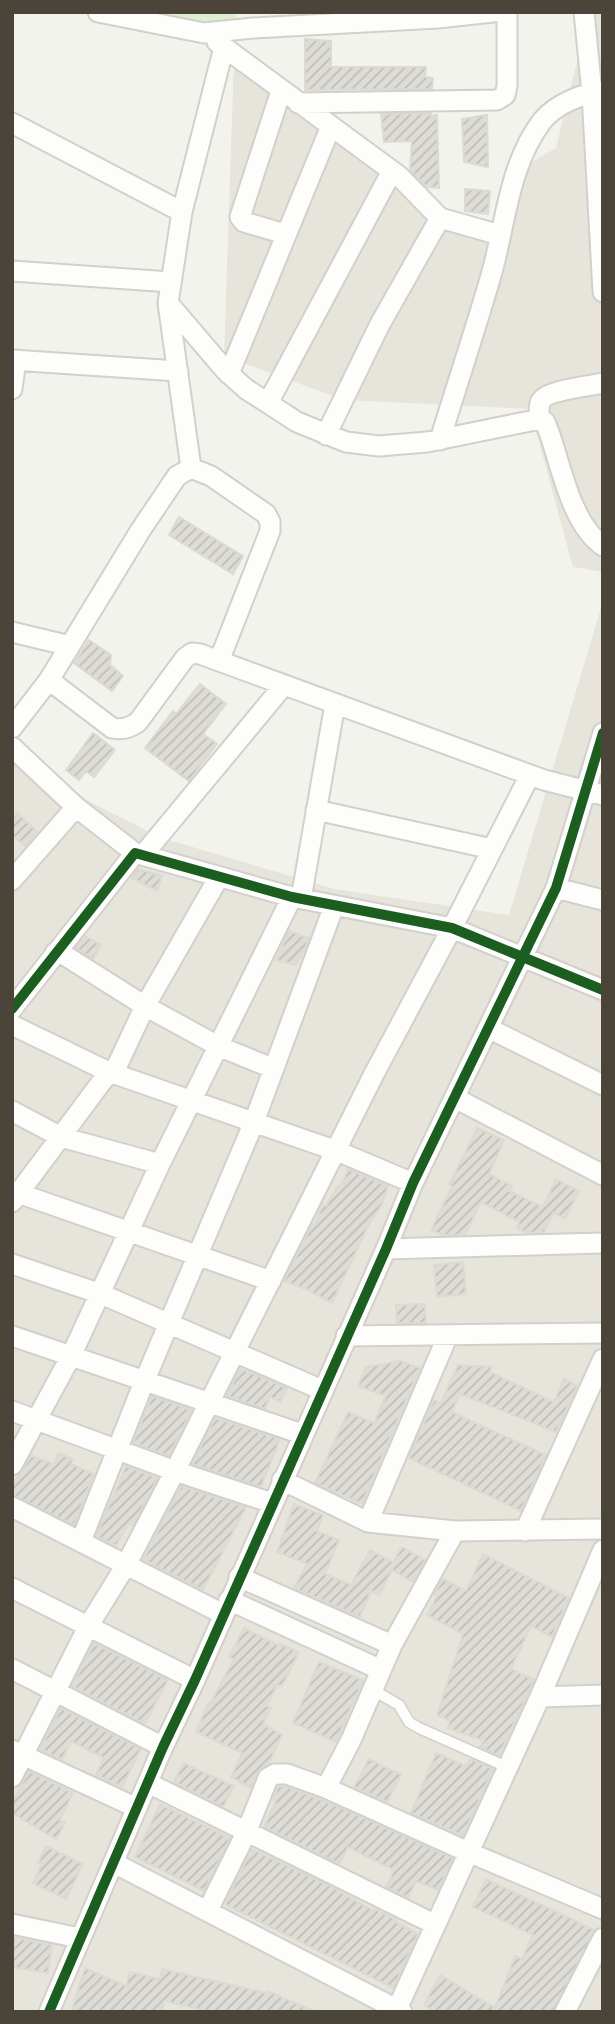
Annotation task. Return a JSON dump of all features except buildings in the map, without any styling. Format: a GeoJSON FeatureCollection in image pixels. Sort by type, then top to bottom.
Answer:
{"type":"FeatureCollection","features":[{"type":"Feature","properties":{"kind":"street"},"geometry":{"type":"LineString","coordinates":[[98,12],[204,33],[492,12]]}},
{"type":"Feature","properties":{"kind":"street"},"geometry":{"type":"LineString","coordinates":[[253,28],[287,12]]}},
{"type":"Feature","properties":{"kind":"street"},"geometry":{"type":"LineString","coordinates":[[298,103],[497,100],[505,95],[507,86],[507,12]]}},
{"type":"Feature","properties":{"kind":"street"},"geometry":{"type":"LineString","coordinates":[[584,12],[597,92],[603,292]]}},
{"type":"Feature","properties":{"kind":"street"},"geometry":{"type":"LineString","coordinates":[[204,33],[392,171],[440,218],[500,235]]}},
{"type":"Feature","properties":{"kind":"street"},"geometry":{"type":"LineString","coordinates":[[191,468],[168,303],[182,212],[224,47]]}},
{"type":"Feature","properties":{"kind":"street"},"geometry":{"type":"LineString","coordinates":[[281,91],[240,217],[244,222],[285,234]]}},
{"type":"Feature","properties":{"kind":"street"},"geometry":{"type":"LineString","coordinates":[[440,440],[491,273],[521,158],[549,114],[576,97],[597,92]]}},
{"type":"Feature","properties":{"kind":"street"},"geometry":{"type":"LineString","coordinates":[[12,123],[182,212]]}},
{"type":"Feature","properties":{"kind":"street"},"geometry":{"type":"LineString","coordinates":[[229,374],[331,126]]}},
{"type":"Feature","properties":{"kind":"street"},"geometry":{"type":"LineString","coordinates":[[268,403],[392,171]]}},
{"type":"Feature","properties":{"kind":"street"},"geometry":{"type":"LineString","coordinates":[[326,435],[379,326],[440,218]]}},
{"type":"Feature","properties":{"kind":"street"},"geometry":{"type":"LineString","coordinates":[[12,271],[171,282]]}},
{"type":"Feature","properties":{"kind":"street"},"geometry":{"type":"LineString","coordinates":[[168,303],[229,374],[246,389],[297,422],[346,442],[379,446],[440,440],[540,419],[545,422],[579,517],[592,538],[603,546]]}},
{"type":"Feature","properties":{"kind":"street"},"geometry":{"type":"LineString","coordinates":[[12,389],[14,360],[178,371]]}},
{"type":"Feature","properties":{"kind":"street"},"geometry":{"type":"LineString","coordinates":[[540,419],[540,402],[545,397],[552,393],[603,383]]}},
{"type":"Feature","properties":{"kind":"street"},"geometry":{"type":"LineString","coordinates":[[12,728],[49,680],[140,531],[177,476],[191,468]]}},
{"type":"Feature","properties":{"kind":"street"},"geometry":{"type":"LineString","coordinates":[[191,468],[211,476],[266,514],[270,522],[270,531],[219,661]]}},
{"type":"Feature","properties":{"kind":"street"},"geometry":{"type":"LineString","coordinates":[[12,632],[70,646]]}},
{"type":"Feature","properties":{"kind":"street"},"geometry":{"type":"LineString","coordinates":[[49,680],[112,728],[121,730],[138,722],[189,655],[200,654],[530,775],[594,793]]}},
{"type":"Feature","properties":{"kind":"street"},"geometry":{"type":"LineString","coordinates":[[12,1009],[55,953],[284,685]]}},
{"type":"Feature","properties":{"kind":"street"},"geometry":{"type":"LineString","coordinates":[[12,1465],[71,1356],[160,1164],[296,898],[316,810],[335,704]]}},
{"type":"Feature","properties":{"kind":"street"},"geometry":{"type":"LineString","coordinates":[[49,2012],[79,1938],[413,1183],[556,888],[594,793],[603,733]]}},
{"type":"Feature","properties":{"kind":"street"},"geometry":{"type":"LineString","coordinates":[[12,747],[76,807],[139,854],[296,898],[452,928],[603,990]]}},
{"type":"Feature","properties":{"kind":"street"},"geometry":{"type":"LineString","coordinates":[[12,1777],[17,1753],[56,1692],[89,1625],[125,1565],[175,1471],[374,1074],[530,775]]}},
{"type":"Feature","properties":{"kind":"street"},"geometry":{"type":"LineString","coordinates":[[12,880],[76,807]]}},
{"type":"Feature","properties":{"kind":"street"},"geometry":{"type":"LineString","coordinates":[[316,810],[492,849]]}},
{"type":"Feature","properties":{"kind":"street"},"geometry":{"type":"LineString","coordinates":[[219,877],[145,1006],[115,1070],[109,1072],[14,1196],[198,1254],[271,1281]]}},
{"type":"Feature","properties":{"kind":"street"},"geometry":{"type":"LineString","coordinates":[[556,888],[603,900]]}},
{"type":"Feature","properties":{"kind":"street"},"geometry":{"type":"LineString","coordinates":[[80,1541],[254,1122],[334,906]]}},
{"type":"Feature","properties":{"kind":"street"},"geometry":{"type":"LineString","coordinates":[[55,953],[61,953],[145,1006],[218,1046],[272,1068]]}},
{"type":"Feature","properties":{"kind":"street"},"geometry":{"type":"LineString","coordinates":[[12,1025],[109,1072],[337,1151],[413,1183]]}},
{"type":"Feature","properties":{"kind":"street"},"geometry":{"type":"LineString","coordinates":[[488,1028],[603,1085]]}},
{"type":"Feature","properties":{"kind":"street"},"geometry":{"type":"LineString","coordinates":[[455,1098],[603,1175]]}},
{"type":"Feature","properties":{"kind":"street"},"geometry":{"type":"LineString","coordinates":[[12,1111],[61,1137],[160,1164]]}},
{"type":"Feature","properties":{"kind":"street"},"geometry":{"type":"LineString","coordinates":[[386,1249],[603,1243]]}},
{"type":"Feature","properties":{"kind":"street"},"geometry":{"type":"LineString","coordinates":[[12,1264],[101,1294],[322,1390]]}},
{"type":"Feature","properties":{"kind":"street"},"geometry":{"type":"LineString","coordinates":[[346,1336],[603,1333]]}},
{"type":"Feature","properties":{"kind":"street"},"geometry":{"type":"LineString","coordinates":[[368,1522],[448,1335]]}},
{"type":"Feature","properties":{"kind":"street"},"geometry":{"type":"LineString","coordinates":[[12,1336],[302,1434]]}},
{"type":"Feature","properties":{"kind":"street"},"geometry":{"type":"LineString","coordinates":[[525,1531],[603,1359]]}},
{"type":"Feature","properties":{"kind":"street"},"geometry":{"type":"LineString","coordinates":[[12,1411],[175,1471],[272,1503]]}},
{"type":"Feature","properties":{"kind":"street"},"geometry":{"type":"LineString","coordinates":[[282,1480],[368,1522],[455,1531],[603,1529]]}},
{"type":"Feature","properties":{"kind":"street"},"geometry":{"type":"LineString","coordinates":[[12,1507],[125,1565],[381,1670]]}},
{"type":"Feature","properties":{"kind":"street"},"geometry":{"type":"LineString","coordinates":[[326,1788],[351,1740],[392,1645],[455,1531]]}},
{"type":"Feature","properties":{"kind":"street"},"geometry":{"type":"LineString","coordinates":[[114,1863],[399,2010],[434,1924],[540,1697],[603,1550]]}},
{"type":"Feature","properties":{"kind":"street"},"geometry":{"type":"LineString","coordinates":[[239,1577],[392,1645]]}},
{"type":"Feature","properties":{"kind":"street"},"geometry":{"type":"LineString","coordinates":[[12,1588],[195,1680]]}},
{"type":"Feature","properties":{"kind":"street"},"geometry":{"type":"LineString","coordinates":[[12,1669],[163,1747]]}},
{"type":"Feature","properties":{"kind":"street"},"geometry":{"type":"LineString","coordinates":[[540,1697],[603,1695]]}},
{"type":"Feature","properties":{"kind":"street"},"geometry":{"type":"LineString","coordinates":[[17,1753],[137,1808]]}},
{"type":"Feature","properties":{"kind":"street"},"geometry":{"type":"LineString","coordinates":[[208,1910],[246,1833],[268,1778],[275,1774],[287,1774],[326,1788],[603,1909]]}},
{"type":"Feature","properties":{"kind":"street"},"geometry":{"type":"LineString","coordinates":[[148,1783],[434,1924]]}},
{"type":"Feature","properties":{"kind":"street"},"geometry":{"type":"LineString","coordinates":[[12,1924],[79,1938]]}},
{"type":"Feature","properties":{"kind":"street"},"geometry":{"type":"LineString","coordinates":[[565,2012],[603,1938]]}},
{"type":"Feature","properties":{"kind":"lane"},"geometry":{"type":"LineString","coordinates":[[373,1690],[399,1704],[409,1722],[419,1728],[507,1767]]}},
{"type":"Feature","properties":{"kind":"shaded area"},"geometry":{"type":"Polygon","coordinates":[[[589,12],[603,12],[603,572],[573,567],[530,409],[344,400],[224,356],[234,56],[457,224],[492,233],[516,171],[556,148],[589,12]]]}},
{"type":"Feature","properties":{"kind":"shaded area"},"geometry":{"type":"Polygon","coordinates":[[[603,601],[603,2012],[12,2012],[12,762],[159,837],[334,889],[509,915],[603,601]]]}},
{"type":"Feature","properties":{"kind":"green space"},"geometry":{"type":"Polygon","coordinates":[[[134,12],[237,12],[234,56],[134,12]]]}},
{"type":"Feature","properties":{"kind":"cycle path"},"geometry":{"type":"LineString","coordinates":[[49,2012],[163,1747],[195,1680],[413,1183],[556,888],[603,733]]}},
{"type":"Feature","properties":{"kind":"cycle path"},"geometry":{"type":"LineString","coordinates":[[12,1009],[135,853],[292,897],[452,928],[603,990]]}}]}
